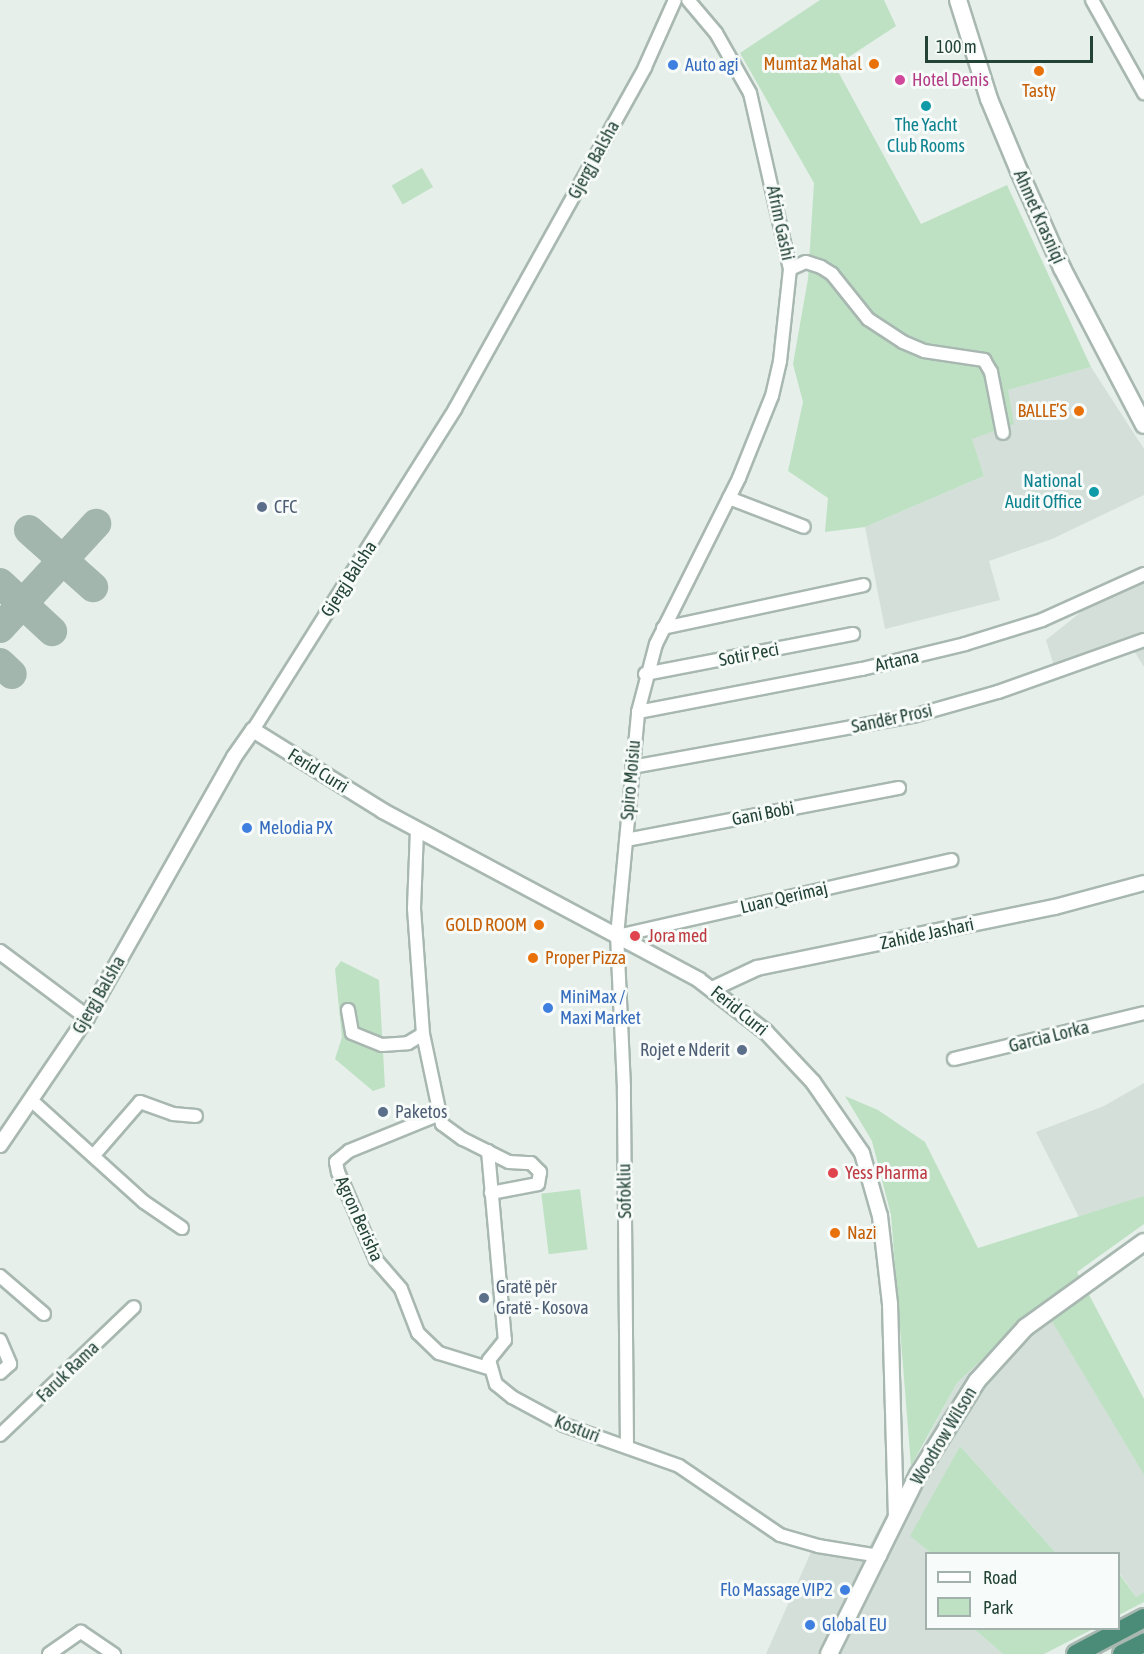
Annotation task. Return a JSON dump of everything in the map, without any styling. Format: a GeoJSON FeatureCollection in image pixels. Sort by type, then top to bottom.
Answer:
{"type":"FeatureCollection","features":[{"type":"Feature","properties":{"kind":"highway"},"geometry":{"type":"LineString","coordinates":[[1076,1654],[1144,1618]]}},
{"type":"Feature","properties":{"kind":"highway"},"geometry":{"type":"LineString","coordinates":[[1122,1654],[1144,1642]]}},
{"type":"Feature","properties":{"kind":"main road","name":"Ahmet Krasniqi"},"geometry":{"type":"LineString","coordinates":[[958,0],[989,99],[1020,173],[1062,268],[1144,425]]}},
{"type":"Feature","properties":{"kind":"main road","name":"Woodrow Wilson"},"geometry":{"type":"LineString","coordinates":[[829,1654],[895,1523],[957,1408],[1000,1352],[1052,1305],[1144,1242]]}},
{"type":"Feature","properties":{"kind":"street","name":"Gjergj Balsha"},"geometry":{"type":"LineString","coordinates":[[0,1145],[87,1017],[234,757],[454,409],[645,68],[675,0]]}},
{"type":"Feature","properties":{"kind":"street","name":"Afrim Gashi"},"geometry":{"type":"LineString","coordinates":[[688,0],[716,33],[750,93],[790,269],[806,262],[827,270],[868,320],[903,342],[924,351],[984,360],[991,372],[1003,433]]}},
{"type":"Feature","properties":{"kind":"street"},"geometry":{"type":"LineString","coordinates":[[1092,0],[1144,93]]}},
{"type":"Feature","properties":{"kind":"street","name":"Spiro Moisiu"},"geometry":{"type":"LineString","coordinates":[[617,936],[632,767],[645,674],[663,628],[729,498],[777,378],[790,269]]}},
{"type":"Feature","properties":{"kind":"street"},"geometry":{"type":"LineString","coordinates":[[729,498],[804,527]]}},
{"type":"Feature","properties":{"kind":"street","name":"Artana"},"geometry":{"type":"LineString","coordinates":[[638,712],[862,669],[965,644],[1042,620],[1144,574]]}},
{"type":"Feature","properties":{"kind":"street"},"geometry":{"type":"LineString","coordinates":[[663,628],[863,585]]}},
{"type":"Feature","properties":{"kind":"street","name":"Sotir Peci"},"geometry":{"type":"LineString","coordinates":[[645,674],[853,634]]}},
{"type":"Feature","properties":{"kind":"street","name":"Sandër Prosi"},"geometry":{"type":"LineString","coordinates":[[632,767],[914,716],[1010,688],[1144,640]]}},
{"type":"Feature","properties":{"kind":"street","name":"Ferid Curri"},"geometry":{"type":"LineString","coordinates":[[253,730],[417,830],[712,989],[766,1032],[813,1082],[854,1137],[868,1170],[880,1216],[890,1304],[897,1474],[895,1523]]}},
{"type":"Feature","properties":{"kind":"street","name":"Gani Bobi"},"geometry":{"type":"LineString","coordinates":[[626,840],[899,788]]}},
{"type":"Feature","properties":{"kind":"street"},"geometry":{"type":"LineString","coordinates":[[417,830],[414,908],[423,1034],[440,1114],[449,1131],[517,1164],[531,1163],[540,1172],[541,1181],[492,1193]]}},
{"type":"Feature","properties":{"kind":"street","name":"Luan Qerimaj"},"geometry":{"type":"LineString","coordinates":[[617,936],[951,860]]}},
{"type":"Feature","properties":{"kind":"street","name":"Zahide Jashari"},"geometry":{"type":"LineString","coordinates":[[712,989],[757,968],[1056,907],[1144,883]]}},
{"type":"Feature","properties":{"kind":"street","name":"Sofokliu"},"geometry":{"type":"LineString","coordinates":[[617,936],[624,1088],[627,1446]]}},
{"type":"Feature","properties":{"kind":"street"},"geometry":{"type":"LineString","coordinates":[[0,952],[87,1017]]}},
{"type":"Feature","properties":{"kind":"street"},"geometry":{"type":"LineString","coordinates":[[348,1010],[352,1033],[382,1045],[408,1043],[423,1034]]}},
{"type":"Feature","properties":{"kind":"street","name":"Garcia Lorka"},"geometry":{"type":"LineString","coordinates":[[954,1059],[1144,1013]]}},
{"type":"Feature","properties":{"kind":"street"},"geometry":{"type":"LineString","coordinates":[[31,1100],[144,1202],[182,1228]]}},
{"type":"Feature","properties":{"kind":"street"},"geometry":{"type":"LineString","coordinates":[[94,1155],[140,1102],[173,1114],[196,1116]]}},
{"type":"Feature","properties":{"kind":"street","name":"Agron Berisha"},"geometry":{"type":"LineString","coordinates":[[440,1114],[349,1151],[336,1162],[338,1172],[376,1260],[401,1289],[418,1333],[439,1353],[491,1369]]}},
{"type":"Feature","properties":{"kind":"street"},"geometry":{"type":"LineString","coordinates":[[488,1151],[505,1340],[489,1360],[491,1369]]}},
{"type":"Feature","properties":{"kind":"street"},"geometry":{"type":"LineString","coordinates":[[0,1276],[44,1314]]}},
{"type":"Feature","properties":{"kind":"street","name":"Faruk Rama"},"geometry":{"type":"LineString","coordinates":[[0,1435],[134,1307]]}},
{"type":"Feature","properties":{"kind":"street"},"geometry":{"type":"LineString","coordinates":[[0,1340],[9,1364],[0,1373]]}},
{"type":"Feature","properties":{"kind":"street","name":"Kosturi"},"geometry":{"type":"LineString","coordinates":[[491,1369],[496,1384],[534,1411],[564,1425],[679,1466],[780,1535],[818,1546],[880,1556]]}},
{"type":"Feature","properties":{"kind":"street"},"geometry":{"type":"LineString","coordinates":[[49,1654],[81,1632],[114,1654]]}},
{"type":"Feature","properties":{"kind":"shaded area"},"geometry":{"type":"Polygon","coordinates":[[[1091,367],[1144,449],[1144,495],[1052,539],[989,561],[1000,600],[885,629],[865,527],[984,476],[972,439],[1008,390],[1091,367]]]}},
{"type":"Feature","properties":{"kind":"shaded area"},"geometry":{"type":"Polygon","coordinates":[[[1144,577],[1144,667],[1133,649],[1058,679],[1046,640],[1091,604],[1144,577]]]}},
{"type":"Feature","properties":{"kind":"shaded area"},"geometry":{"type":"Polygon","coordinates":[[[1144,1083],[1144,1196],[1080,1219],[1036,1132],[1104,1106],[1144,1083]]]}},
{"type":"Feature","properties":{"kind":"shaded area"},"geometry":{"type":"Polygon","coordinates":[[[1041,1302],[1144,1475],[1144,1592],[1136,1597],[1120,1573],[1120,1552],[1055,1552],[960,1446],[911,1536],[930,1552],[925,1552],[925,1630],[975,1630],[1003,1654],[766,1654],[815,1543],[865,1554],[957,1383],[1041,1302]]]}},
{"type":"Feature","properties":{"kind":"green space"},"geometry":{"type":"Polygon","coordinates":[[[820,0],[884,0],[896,26],[835,66],[921,224],[1007,185],[1091,367],[1008,390],[1014,424],[972,439],[984,476],[865,527],[825,532],[828,498],[788,471],[803,402],[793,364],[808,279],[814,183],[740,53],[820,0]]]}},
{"type":"Feature","properties":{"kind":"green space"},"geometry":{"type":"Polygon","coordinates":[[[422,168],[433,187],[403,205],[392,186],[422,168]]]}},
{"type":"Feature","properties":{"kind":"green space"},"geometry":{"type":"Polygon","coordinates":[[[341,961],[379,980],[385,1087],[373,1091],[335,1059],[342,1037],[335,969],[341,961]]]}},
{"type":"Feature","properties":{"kind":"green space"},"geometry":{"type":"Polygon","coordinates":[[[845,1096],[878,1110],[925,1142],[978,1248],[1144,1196],[1144,1224],[1077,1272],[1144,1399],[1144,1475],[1041,1303],[957,1383],[911,1466],[891,1215],[872,1141],[845,1096]]]}},
{"type":"Feature","properties":{"kind":"green space"},"geometry":{"type":"Polygon","coordinates":[[[580,1189],[587,1250],[549,1254],[541,1194],[580,1189]]]}},
{"type":"Feature","properties":{"kind":"green space"},"geometry":{"type":"Polygon","coordinates":[[[960,1446],[1055,1552],[930,1552],[910,1536],[960,1446]]]}},
{"type":"Feature","properties":{"kind":"green space"},"geometry":{"type":"Polygon","coordinates":[[[1120,1575],[1136,1597],[1144,1592],[1144,1602],[1120,1614],[1120,1575]]]}},
{"type":"Feature","properties":{"kind":"green space"},"geometry":{"type":"Polygon","coordinates":[[[975,1630],[1091,1630],[1044,1654],[1003,1654],[975,1630]]]}},
{"type":"Feature","properties":{"kind":"taxiway"},"geometry":{"type":"LineString","coordinates":[[0,628],[96,524]]}},
{"type":"Feature","properties":{"kind":"taxiway"},"geometry":{"type":"LineString","coordinates":[[29,530],[93,587]]}},
{"type":"Feature","properties":{"kind":"taxiway"},"geometry":{"type":"LineString","coordinates":[[0,583],[52,631]]}},
{"type":"Feature","properties":{"kind":"taxiway"},"geometry":{"type":"LineString","coordinates":[[0,663],[12,674]]}},
{"type":"Feature","properties":{"kind":"place","name":"Mumtaz Mahal"},"geometry":{"type":"Point","coordinates":[874,64]}},
{"type":"Feature","properties":{"kind":"place","name":"Auto agi"},"geometry":{"type":"Point","coordinates":[673,65]}},
{"type":"Feature","properties":{"kind":"place","name":"Tasty"},"geometry":{"type":"Point","coordinates":[1039,71]}},
{"type":"Feature","properties":{"kind":"place","name":"Hotel Denis"},"geometry":{"type":"Point","coordinates":[900,80]}},
{"type":"Feature","properties":{"kind":"place","name":"The Yacht Club Rooms"},"geometry":{"type":"Point","coordinates":[926,106]}},
{"type":"Feature","properties":{"kind":"place","name":"BALLE’S"},"geometry":{"type":"Point","coordinates":[1079,411]}},
{"type":"Feature","properties":{"kind":"place","name":"National Audit Office"},"geometry":{"type":"Point","coordinates":[1094,492]}},
{"type":"Feature","properties":{"kind":"place","name":"CFC"},"geometry":{"type":"Point","coordinates":[262,507]}},
{"type":"Feature","properties":{"kind":"place","name":"Melodia PX"},"geometry":{"type":"Point","coordinates":[247,828]}},
{"type":"Feature","properties":{"kind":"place","name":"GOLD ROOM"},"geometry":{"type":"Point","coordinates":[539,925]}},
{"type":"Feature","properties":{"kind":"place","name":"Jora med"},"geometry":{"type":"Point","coordinates":[635,936]}},
{"type":"Feature","properties":{"kind":"place","name":"Proper Pizza"},"geometry":{"type":"Point","coordinates":[533,958]}},
{"type":"Feature","properties":{"kind":"place","name":"MiniMax / Maxi Market"},"geometry":{"type":"Point","coordinates":[548,1008]}},
{"type":"Feature","properties":{"kind":"place","name":"Rojet e Nderit"},"geometry":{"type":"Point","coordinates":[742,1050]}},
{"type":"Feature","properties":{"kind":"place","name":"Paketos"},"geometry":{"type":"Point","coordinates":[383,1112]}},
{"type":"Feature","properties":{"kind":"place","name":"Yess Pharma"},"geometry":{"type":"Point","coordinates":[833,1173]}},
{"type":"Feature","properties":{"kind":"place","name":"Nazi"},"geometry":{"type":"Point","coordinates":[835,1233]}},
{"type":"Feature","properties":{"kind":"place","name":"Gratë për Gratë - Kosova"},"geometry":{"type":"Point","coordinates":[484,1298]}},
{"type":"Feature","properties":{"kind":"place","name":"Flo Massage VIP2"},"geometry":{"type":"Point","coordinates":[845,1590]}},
{"type":"Feature","properties":{"kind":"place","name":"Global EU"},"geometry":{"type":"Point","coordinates":[810,1625]}}]}
